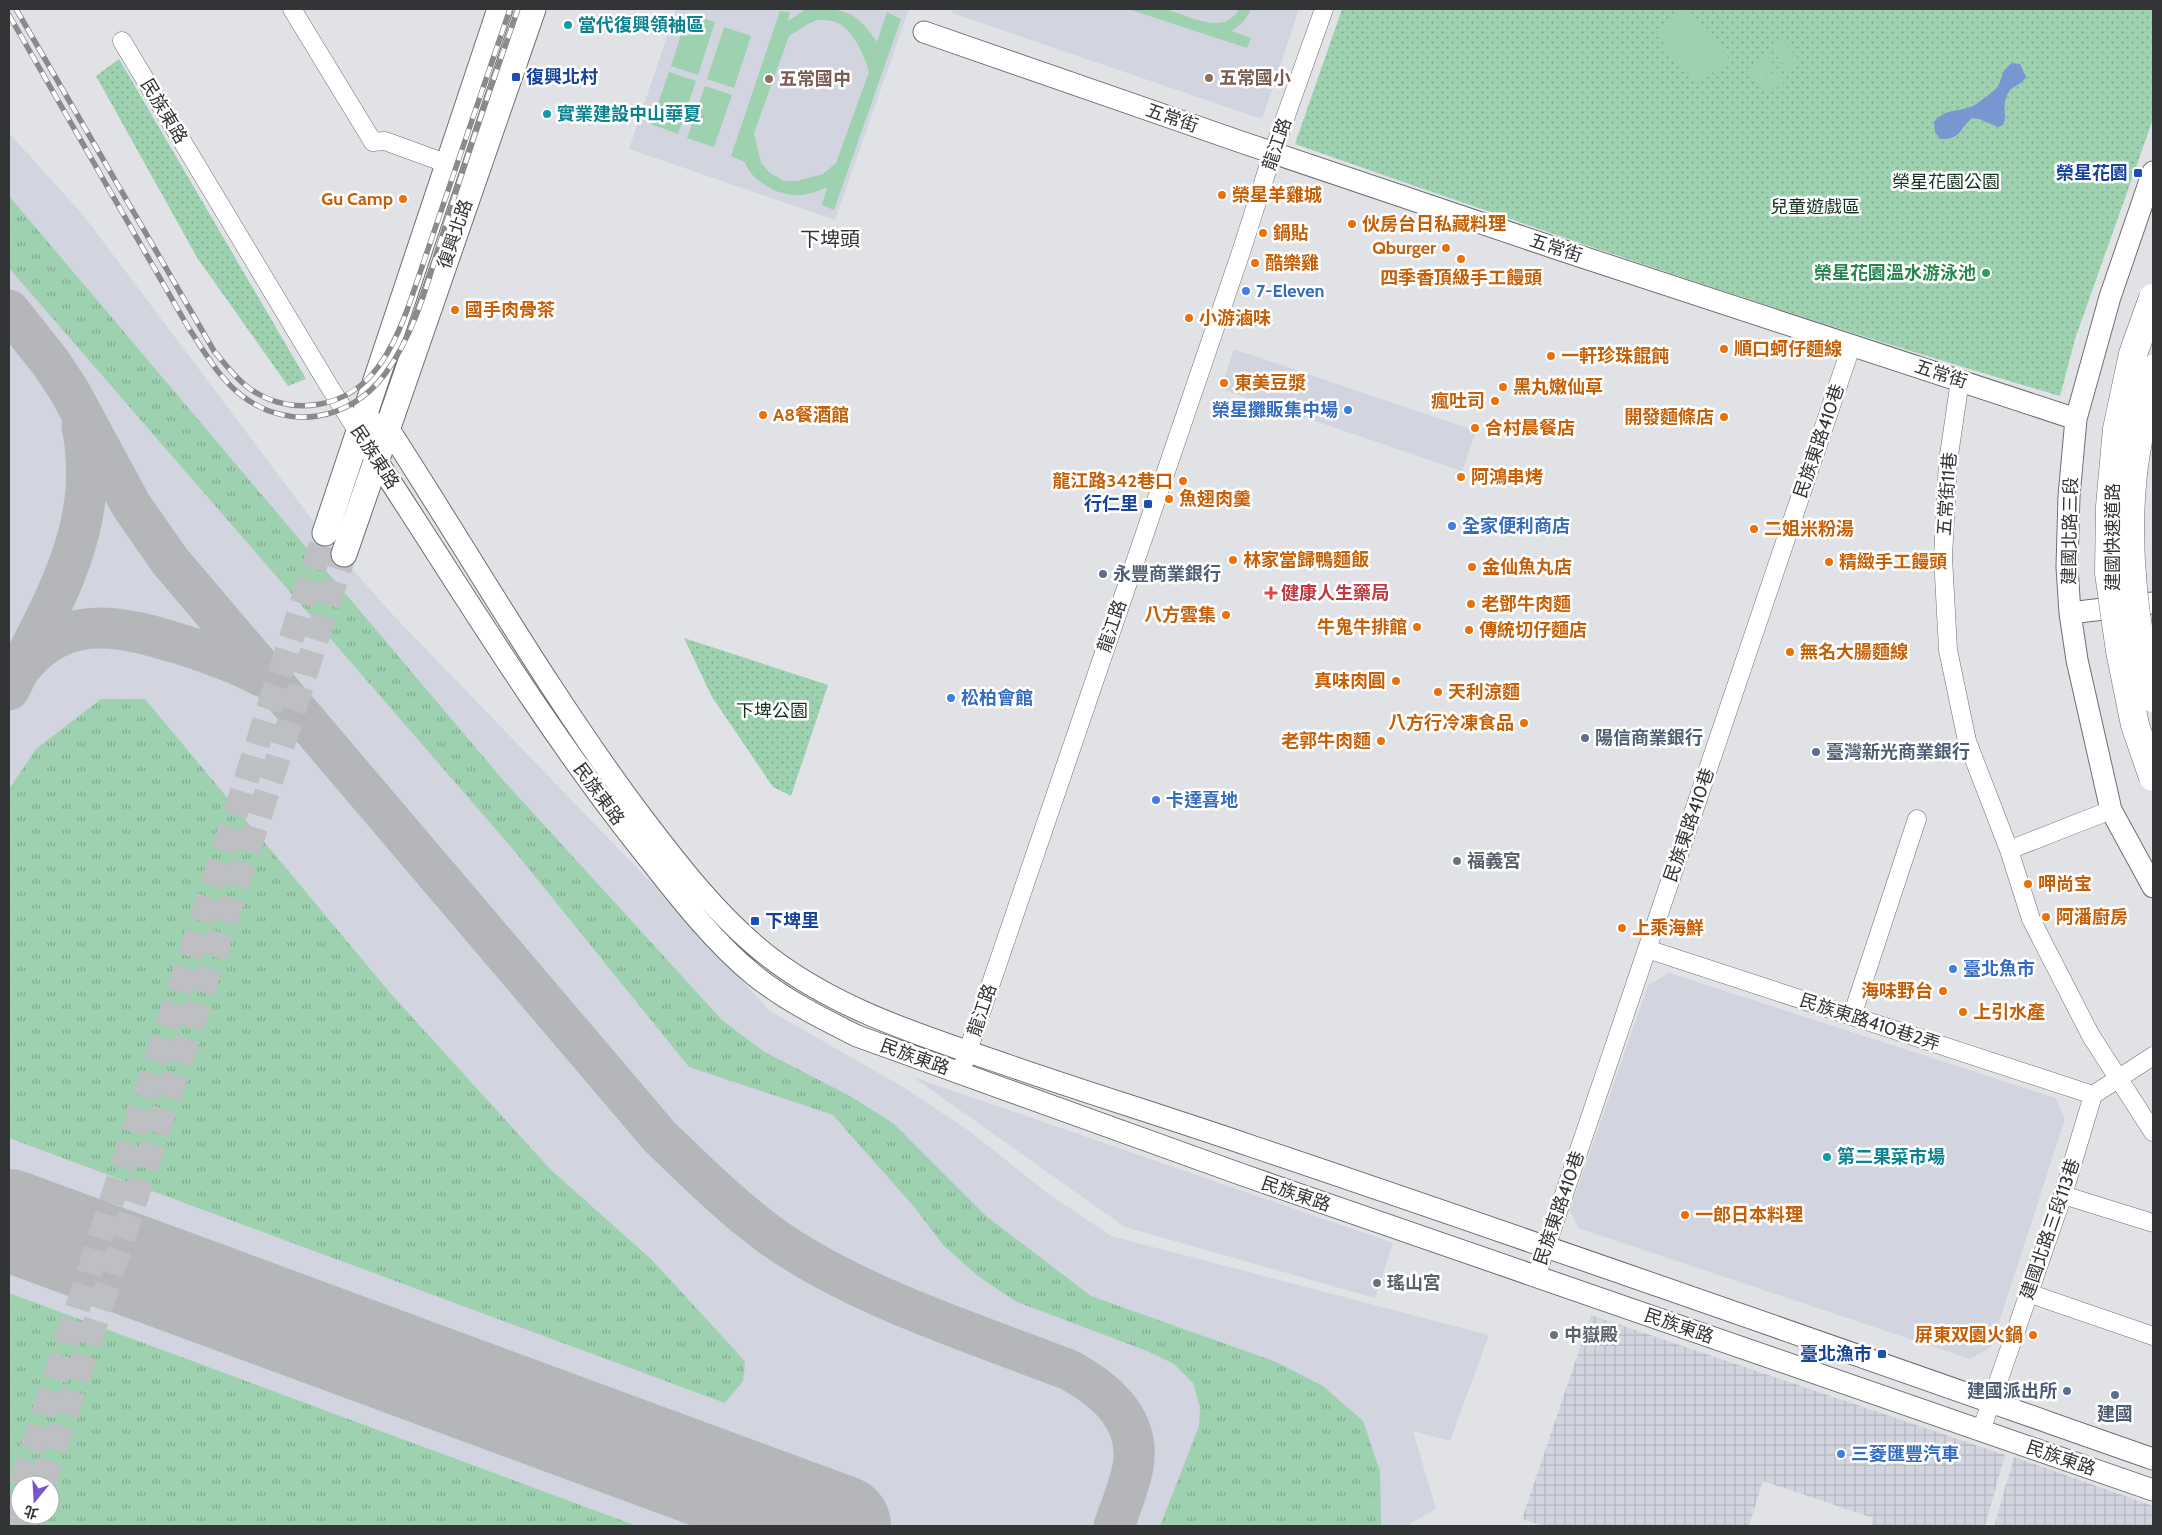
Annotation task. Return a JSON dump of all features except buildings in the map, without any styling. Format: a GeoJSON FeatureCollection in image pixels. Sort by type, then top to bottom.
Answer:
{"type":"FeatureCollection","features":[{"type":"Feature","properties":{"kind":"highway","name":"建國快速道路"},"geometry":{"type":"LineString","coordinates":[[2153,298],[2133,354],[2117,429],[2110,506],[2109,573],[2120,651],[2134,726],[2153,778]]}},
{"type":"Feature","properties":{"kind":"highway","name":"建國快速道路"},"geometry":{"type":"LineString","coordinates":[[2153,369],[2133,475],[2130,546],[2136,610],[2146,673],[2153,698]]}},
{"type":"Feature","properties":{"kind":"main road","name":"復興北路"},"geometry":{"type":"LineString","coordinates":[[325,533],[500,9]]}},
{"type":"Feature","properties":{"kind":"main road","name":"復興北路"},"geometry":{"type":"LineString","coordinates":[[344,554],[533,9]]}},
{"type":"Feature","properties":{"kind":"street"},"geometry":{"type":"LineString","coordinates":[[292,9],[373,142],[385,141],[448,164]]}},
{"type":"Feature","properties":{"kind":"street","name":"龍江路"},"geometry":{"type":"LineString","coordinates":[[960,1074],[1239,259],[1273,152],[1324,9]]}},
{"type":"Feature","properties":{"kind":"street","name":"五常街"},"geometry":{"type":"LineString","coordinates":[[924,32],[1555,248],[2076,419]]}},
{"type":"Feature","properties":{"kind":"street","name":"民族東路"},"geometry":{"type":"LineString","coordinates":[[122,40],[328,386],[360,425],[376,458],[596,792],[702,923],[752,973],[775,991],[816,1016],[857,1036],[960,1074],[1243,1175],[2153,1490]]}},
{"type":"Feature","properties":{"kind":"street","name":"建國北路三段"},"geometry":{"type":"LineString","coordinates":[[2153,172],[2110,297],[2076,419],[2069,496],[2067,567],[2070,613],[2083,688],[2111,810],[2153,887]]}},
{"type":"Feature","properties":{"kind":"street","name":"民族東路410巷"},"geometry":{"type":"LineString","coordinates":[[1536,1277],[1852,344]]}},
{"type":"Feature","properties":{"kind":"street","name":"五常街11巷"},"geometry":{"type":"LineString","coordinates":[[1960,380],[1948,462],[1943,557],[1948,650],[1967,741],[2009,850],[2031,919],[2092,1036],[2153,1132]]}},
{"type":"Feature","properties":{"kind":"street","name":"民族東路"},"geometry":{"type":"LineString","coordinates":[[360,425],[388,428],[596,757],[694,883],[767,955],[807,983],[845,1004],[879,1019],[967,1052],[1253,1146],[2153,1459]]}},
{"type":"Feature","properties":{"kind":"street"},"geometry":{"type":"LineString","coordinates":[[2070,613],[2153,603]]}},
{"type":"Feature","properties":{"kind":"street"},"geometry":{"type":"LineString","coordinates":[[2009,850],[2111,810]]}},
{"type":"Feature","properties":{"kind":"street"},"geometry":{"type":"LineString","coordinates":[[1852,1016],[1917,820]]}},
{"type":"Feature","properties":{"kind":"street","name":"民族東路410巷2弄"},"geometry":{"type":"LineString","coordinates":[[1647,949],[2093,1095]]}},
{"type":"Feature","properties":{"kind":"street"},"geometry":{"type":"LineString","coordinates":[[2093,1095],[2153,1056]]}},
{"type":"Feature","properties":{"kind":"street","name":"建國北路三段113巷"},"geometry":{"type":"LineString","coordinates":[[1982,1430],[2063,1195],[2093,1095]]}},
{"type":"Feature","properties":{"kind":"street"},"geometry":{"type":"LineString","coordinates":[[2063,1195],[2153,1223]]}},
{"type":"Feature","properties":{"kind":"street"},"geometry":{"type":"LineString","coordinates":[[2028,1292],[2153,1336]]}},
{"type":"Feature","properties":{"kind":"street"},"geometry":{"type":"LineString","coordinates":[[2104,1472],[2114,1445]]}},
{"type":"Feature","properties":{"kind":"shaded area","name":"五常國中"},"geometry":{"type":"Polygon","coordinates":[[[676,9],[909,9],[835,220],[629,149],[676,9]]]}},
{"type":"Feature","properties":{"kind":"shaded area","name":"五常國小"},"geometry":{"type":"Polygon","coordinates":[[[953,9],[1299,9],[1262,119],[952,13],[953,9]]]}},
{"type":"Feature","properties":{"kind":"shaded area"},"geometry":{"type":"Polygon","coordinates":[[[9,133],[84,216],[331,545],[394,616],[663,895],[769,1010],[903,1087],[968,1130],[1046,1192],[1111,1236],[1489,1335],[1450,1441],[1413,1431],[1436,1509],[1411,1523],[1410,1526],[9,1526],[9,133]]]}},
{"type":"Feature","properties":{"kind":"shaded area","name":"榮星攤販集中場"},"geometry":{"type":"Polygon","coordinates":[[[1234,349],[1476,431],[1462,471],[1221,389],[1234,349]]]}},
{"type":"Feature","properties":{"kind":"shaded area"},"geometry":{"type":"Polygon","coordinates":[[[1669,973],[2056,1098],[2065,1119],[1991,1347],[1970,1359],[1578,1228],[1570,1210],[1648,985],[1669,973]]]}},
{"type":"Feature","properties":{"kind":"shaded area"},"geometry":{"type":"Polygon","coordinates":[[[913,1077],[1393,1243],[1375,1298],[1125,1227],[913,1077]]]}},
{"type":"Feature","properties":{"kind":"shaded area"},"geometry":{"type":"Polygon","coordinates":[[[1591,1315],[2005,1455],[1985,1526],[1871,1526],[1873,1518],[1763,1481],[1749,1526],[1544,1526],[1522,1519],[1591,1315]]]}},
{"type":"Feature","properties":{"kind":"shaded area"},"geometry":{"type":"Polygon","coordinates":[[[2014,1457],[2153,1506],[2153,1526],[1994,1526],[2014,1457]]]}},
{"type":"Feature","properties":{"kind":"green space"},"geometry":{"type":"Polygon","coordinates":[[[806,9],[840,11],[855,17],[877,42],[887,12],[901,19],[834,210],[822,205],[827,187],[803,195],[780,192],[755,178],[745,162],[731,156],[780,11],[790,12],[788,21],[806,9]],[[817,20],[789,36],[754,133],[761,163],[770,173],[784,181],[797,181],[823,174],[836,163],[869,72],[859,48],[848,31],[838,23],[817,20]]]}},
{"type":"Feature","properties":{"kind":"green space"},"geometry":{"type":"Polygon","coordinates":[[[1128,9],[1164,9],[1204,22],[1214,23],[1224,22],[1232,18],[1239,9],[1251,9],[1243,22],[1231,31],[1251,38],[1247,48],[1128,9]]]}},
{"type":"Feature","properties":{"kind":"green space","name":"榮星花園公園"},"geometry":{"type":"Polygon","coordinates":[[[1342,9],[2153,9],[2153,119],[2075,339],[2060,396],[1867,338],[1772,307],[1295,144],[1342,9]]]}},
{"type":"Feature","properties":{"kind":"green space"},"geometry":{"type":"Polygon","coordinates":[[[1684,9],[1688,9],[1729,59],[1698,85],[1655,33],[1684,9]]]}},
{"type":"Feature","properties":{"kind":"green space"},"geometry":{"type":"Polygon","coordinates":[[[688,13],[715,22],[698,75],[671,66],[688,13]]]}},
{"type":"Feature","properties":{"kind":"green space"},"geometry":{"type":"Polygon","coordinates":[[[724,27],[751,36],[734,88],[707,79],[724,27]]]}},
{"type":"Feature","properties":{"kind":"green space"},"geometry":{"type":"Polygon","coordinates":[[[1780,38],[1801,62],[1790,72],[1769,47],[1780,38]]]}},
{"type":"Feature","properties":{"kind":"green space"},"geometry":{"type":"Polygon","coordinates":[[[1767,56],[1776,67],[1756,84],[1747,73],[1767,56]]]}},
{"type":"Feature","properties":{"kind":"green space"},"geometry":{"type":"Polygon","coordinates":[[[119,59],[306,379],[288,386],[198,259],[96,76],[119,59]]]}},
{"type":"Feature","properties":{"kind":"green space"},"geometry":{"type":"Polygon","coordinates":[[[1778,68],[1787,79],[1767,96],[1758,85],[1778,68]]]}},
{"type":"Feature","properties":{"kind":"green space"},"geometry":{"type":"Polygon","coordinates":[[[669,72],[696,81],[678,134],[651,124],[669,72]]]}},
{"type":"Feature","properties":{"kind":"green space"},"geometry":{"type":"Polygon","coordinates":[[[705,86],[732,95],[714,147],[687,138],[705,86]]]}},
{"type":"Feature","properties":{"kind":"green space"},"geometry":{"type":"Polygon","coordinates":[[[9,196],[503,780],[722,1020],[763,1051],[850,1096],[894,1124],[986,1216],[1091,1296],[1276,1362],[1323,1386],[1363,1421],[1380,1471],[1381,1526],[1160,1526],[1199,1426],[1200,1407],[1193,1383],[1174,1364],[1147,1351],[1017,1302],[979,1277],[944,1246],[915,1208],[833,1115],[689,1067],[512,848],[9,268],[9,196]]]}},
{"type":"Feature","properties":{"kind":"green space","name":"下埤公園"},"geometry":{"type":"Polygon","coordinates":[[[684,638],[828,685],[791,796],[773,787],[712,697],[684,638]]]}},
{"type":"Feature","properties":{"kind":"green space"},"geometry":{"type":"Polygon","coordinates":[[[101,699],[145,699],[391,994],[550,1169],[651,1259],[733,1348],[745,1362],[743,1381],[725,1403],[9,1138],[9,789],[36,749],[101,699]]]}},
{"type":"Feature","properties":{"kind":"green space"},"geometry":{"type":"Polygon","coordinates":[[[9,1293],[637,1526],[9,1526],[9,1293]]]}},
{"type":"Feature","properties":{"kind":"water"},"geometry":{"type":"Polygon","coordinates":[[[2012,63],[2020,64],[2026,77],[2008,93],[2005,102],[2003,125],[1998,127],[1972,118],[1956,136],[1940,139],[1935,132],[1934,122],[1944,114],[1973,106],[1989,94],[1998,86],[2004,71],[2012,63]]]}},
{"type":"Feature","properties":{"kind":"taxiway"},"geometry":{"type":"LineString","coordinates":[[9,310],[51,363],[70,392],[131,505],[170,561],[660,1137],[723,1197],[757,1225],[792,1250],[824,1269],[892,1302],[1069,1370],[1096,1387],[1118,1408],[1132,1435],[1134,1450],[1133,1467],[1125,1497],[1114,1526]]}},
{"type":"Feature","properties":{"kind":"taxiway"},"geometry":{"type":"LineString","coordinates":[[9,690],[51,607],[74,549],[82,519],[86,488],[86,457],[82,427]]}},
{"type":"Feature","properties":{"kind":"taxiway"},"geometry":{"type":"LineString","coordinates":[[25,663],[42,647],[59,636],[78,630],[118,629],[190,647],[231,662],[261,676]]}},
{"type":"Feature","properties":{"kind":"runway"},"geometry":{"type":"LineString","coordinates":[[9,1220],[840,1526]]}},
{"type":"Feature","properties":{"kind":"tunnel"},"geometry":{"type":"LineString","coordinates":[[24,1475],[325,533]]}},
{"type":"Feature","properties":{"kind":"tunnel"},"geometry":{"type":"LineString","coordinates":[[46,1475],[344,554]]}},
{"type":"Feature","properties":{"kind":"railway"},"geometry":{"type":"LineString","coordinates":[[16,9],[214,351],[235,376],[250,389],[284,404],[301,406],[336,400],[351,392],[366,381],[393,344],[410,302],[510,9]]}},
{"type":"Feature","properties":{"kind":"railway"},"geometry":{"type":"LineString","coordinates":[[9,15],[188,327],[212,363],[233,388],[259,407],[278,414],[298,417],[318,416],[336,411],[354,402],[371,390],[396,357],[415,319],[518,9]]}},
{"type":"Feature","properties":{"kind":"place","name":"當代復興領袖區"},"geometry":{"type":"Point","coordinates":[568,25]}},
{"type":"Feature","properties":{"kind":"place","name":"復興北村"},"geometry":{"type":"Point","coordinates":[516,77]}},
{"type":"Feature","properties":{"kind":"place","name":"五常國小"},"geometry":{"type":"Point","coordinates":[1209,78]}},
{"type":"Feature","properties":{"kind":"place","name":"五常國中"},"geometry":{"type":"Point","coordinates":[769,79]}},
{"type":"Feature","properties":{"kind":"place","name":"實業建設中山華夏"},"geometry":{"type":"Point","coordinates":[547,114]}},
{"type":"Feature","properties":{"kind":"place","name":"榮星花園"},"geometry":{"type":"Point","coordinates":[2138,173]}},
{"type":"Feature","properties":{"kind":"place","name":"榮星羊雞城"},"geometry":{"type":"Point","coordinates":[1222,195]}},
{"type":"Feature","properties":{"kind":"place","name":"Gu Camp"},"geometry":{"type":"Point","coordinates":[403,199]}},
{"type":"Feature","properties":{"kind":"place","name":"伙房台日私藏料理"},"geometry":{"type":"Point","coordinates":[1352,224]}},
{"type":"Feature","properties":{"kind":"place","name":"鍋貼"},"geometry":{"type":"Point","coordinates":[1263,233]}},
{"type":"Feature","properties":{"kind":"place","name":"Qburger"},"geometry":{"type":"Point","coordinates":[1446,248]}},
{"type":"Feature","properties":{"kind":"place","name":"四季香頂級手工饅頭"},"geometry":{"type":"Point","coordinates":[1461,259]}},
{"type":"Feature","properties":{"kind":"place","name":"酷樂雞"},"geometry":{"type":"Point","coordinates":[1255,263]}},
{"type":"Feature","properties":{"kind":"place","name":"榮星花園溫水游泳池"},"geometry":{"type":"Point","coordinates":[1986,273]}},
{"type":"Feature","properties":{"kind":"place","name":"7-Eleven"},"geometry":{"type":"Point","coordinates":[1246,291]}},
{"type":"Feature","properties":{"kind":"place","name":"國手肉骨茶"},"geometry":{"type":"Point","coordinates":[455,310]}},
{"type":"Feature","properties":{"kind":"place","name":"小游滷味"},"geometry":{"type":"Point","coordinates":[1189,318]}},
{"type":"Feature","properties":{"kind":"place","name":"順口蚵仔麵線"},"geometry":{"type":"Point","coordinates":[1724,349]}},
{"type":"Feature","properties":{"kind":"place","name":"一軒珍珠餛飩"},"geometry":{"type":"Point","coordinates":[1551,356]}},
{"type":"Feature","properties":{"kind":"place","name":"東美豆漿"},"geometry":{"type":"Point","coordinates":[1224,383]}},
{"type":"Feature","properties":{"kind":"place","name":"黑丸嫩仙草"},"geometry":{"type":"Point","coordinates":[1503,387]}},
{"type":"Feature","properties":{"kind":"place","name":"瘋吐司"},"geometry":{"type":"Point","coordinates":[1495,401]}},
{"type":"Feature","properties":{"kind":"place","name":"榮星攤販集中場"},"geometry":{"type":"Point","coordinates":[1348,410]}},
{"type":"Feature","properties":{"kind":"place","name":"A8餐酒館"},"geometry":{"type":"Point","coordinates":[763,415]}},
{"type":"Feature","properties":{"kind":"place","name":"開發麵條店"},"geometry":{"type":"Point","coordinates":[1724,417]}},
{"type":"Feature","properties":{"kind":"place","name":"合村晨餐店"},"geometry":{"type":"Point","coordinates":[1475,428]}},
{"type":"Feature","properties":{"kind":"place","name":"阿鴻串烤"},"geometry":{"type":"Point","coordinates":[1461,477]}},
{"type":"Feature","properties":{"kind":"place","name":"龍江路342巷口"},"geometry":{"type":"Point","coordinates":[1183,481]}},
{"type":"Feature","properties":{"kind":"place","name":"魚翅肉羹"},"geometry":{"type":"Point","coordinates":[1169,499]}},
{"type":"Feature","properties":{"kind":"place","name":"行仁里"},"geometry":{"type":"Point","coordinates":[1148,504]}},
{"type":"Feature","properties":{"kind":"place","name":"全家便利商店"},"geometry":{"type":"Point","coordinates":[1452,526]}},
{"type":"Feature","properties":{"kind":"place","name":"二姐米粉湯"},"geometry":{"type":"Point","coordinates":[1754,529]}},
{"type":"Feature","properties":{"kind":"place","name":"林家當歸鴨麵飯"},"geometry":{"type":"Point","coordinates":[1233,560]}},
{"type":"Feature","properties":{"kind":"place","name":"精緻手工饅頭"},"geometry":{"type":"Point","coordinates":[1829,562]}},
{"type":"Feature","properties":{"kind":"place","name":"金仙魚丸店"},"geometry":{"type":"Point","coordinates":[1472,567]}},
{"type":"Feature","properties":{"kind":"place","name":"永豐商業銀行"},"geometry":{"type":"Point","coordinates":[1103,574]}},
{"type":"Feature","properties":{"kind":"place","name":"健康人生藥局"},"geometry":{"type":"Point","coordinates":[1271,593]}},
{"type":"Feature","properties":{"kind":"place","name":"老鄧牛肉麵"},"geometry":{"type":"Point","coordinates":[1471,604]}},
{"type":"Feature","properties":{"kind":"place","name":"八方雲集"},"geometry":{"type":"Point","coordinates":[1226,615]}},
{"type":"Feature","properties":{"kind":"place","name":"牛鬼牛排館"},"geometry":{"type":"Point","coordinates":[1417,627]}},
{"type":"Feature","properties":{"kind":"place","name":"傳統切仔麵店"},"geometry":{"type":"Point","coordinates":[1469,630]}},
{"type":"Feature","properties":{"kind":"place","name":"無名大腸麵線"},"geometry":{"type":"Point","coordinates":[1790,652]}},
{"type":"Feature","properties":{"kind":"place","name":"真味肉圓"},"geometry":{"type":"Point","coordinates":[1396,681]}},
{"type":"Feature","properties":{"kind":"place","name":"天利涼麵"},"geometry":{"type":"Point","coordinates":[1438,692]}},
{"type":"Feature","properties":{"kind":"place","name":"松柏會館"},"geometry":{"type":"Point","coordinates":[951,698]}},
{"type":"Feature","properties":{"kind":"place","name":"八方行冷凍食品"},"geometry":{"type":"Point","coordinates":[1524,723]}},
{"type":"Feature","properties":{"kind":"place","name":"陽信商業銀行"},"geometry":{"type":"Point","coordinates":[1585,738]}},
{"type":"Feature","properties":{"kind":"place","name":"老郭牛肉麵"},"geometry":{"type":"Point","coordinates":[1381,741]}},
{"type":"Feature","properties":{"kind":"place","name":"臺灣新光商業銀行"},"geometry":{"type":"Point","coordinates":[1816,752]}},
{"type":"Feature","properties":{"kind":"place","name":"卡達喜地"},"geometry":{"type":"Point","coordinates":[1156,800]}},
{"type":"Feature","properties":{"kind":"place","name":"福義宮"},"geometry":{"type":"Point","coordinates":[1457,861]}},
{"type":"Feature","properties":{"kind":"place","name":"呷尚宝"},"geometry":{"type":"Point","coordinates":[2028,884]}},
{"type":"Feature","properties":{"kind":"place","name":"阿潘廚房"},"geometry":{"type":"Point","coordinates":[2046,917]}},
{"type":"Feature","properties":{"kind":"place","name":"下埤里"},"geometry":{"type":"Point","coordinates":[755,921]}},
{"type":"Feature","properties":{"kind":"place","name":"上乘海鮮"},"geometry":{"type":"Point","coordinates":[1622,928]}},
{"type":"Feature","properties":{"kind":"place","name":"臺北魚市"},"geometry":{"type":"Point","coordinates":[1953,969]}},
{"type":"Feature","properties":{"kind":"place","name":"海味野台"},"geometry":{"type":"Point","coordinates":[1943,991]}},
{"type":"Feature","properties":{"kind":"place","name":"上引水產"},"geometry":{"type":"Point","coordinates":[1963,1012]}},
{"type":"Feature","properties":{"kind":"place","name":"第二果菜市場"},"geometry":{"type":"Point","coordinates":[1827,1157]}},
{"type":"Feature","properties":{"kind":"place","name":"一郎日本料理"},"geometry":{"type":"Point","coordinates":[1685,1215]}},
{"type":"Feature","properties":{"kind":"place","name":"瑤山宮"},"geometry":{"type":"Point","coordinates":[1377,1283]}},
{"type":"Feature","properties":{"kind":"place","name":"中嶽殿"},"geometry":{"type":"Point","coordinates":[1554,1335]}},
{"type":"Feature","properties":{"kind":"place","name":"屏東双園火鍋"},"geometry":{"type":"Point","coordinates":[2033,1335]}},
{"type":"Feature","properties":{"kind":"place","name":"臺北漁市"},"geometry":{"type":"Point","coordinates":[1882,1354]}},
{"type":"Feature","properties":{"kind":"place","name":"建國派出所"},"geometry":{"type":"Point","coordinates":[2067,1391]}},
{"type":"Feature","properties":{"kind":"place","name":"建國"},"geometry":{"type":"Point","coordinates":[2115,1395]}},
{"type":"Feature","properties":{"kind":"place","name":"三菱匯豐汽車"},"geometry":{"type":"Point","coordinates":[1841,1454]}},
{"type":"Feature","properties":{"kind":"district","name":"下埤頭"},"geometry":{"type":"Point","coordinates":[830,239]}},
{"type":"Feature","properties":{"kind":"park label","name":"兒童遊戲區"},"geometry":{"type":"Point","coordinates":[1815,207]}}]}
